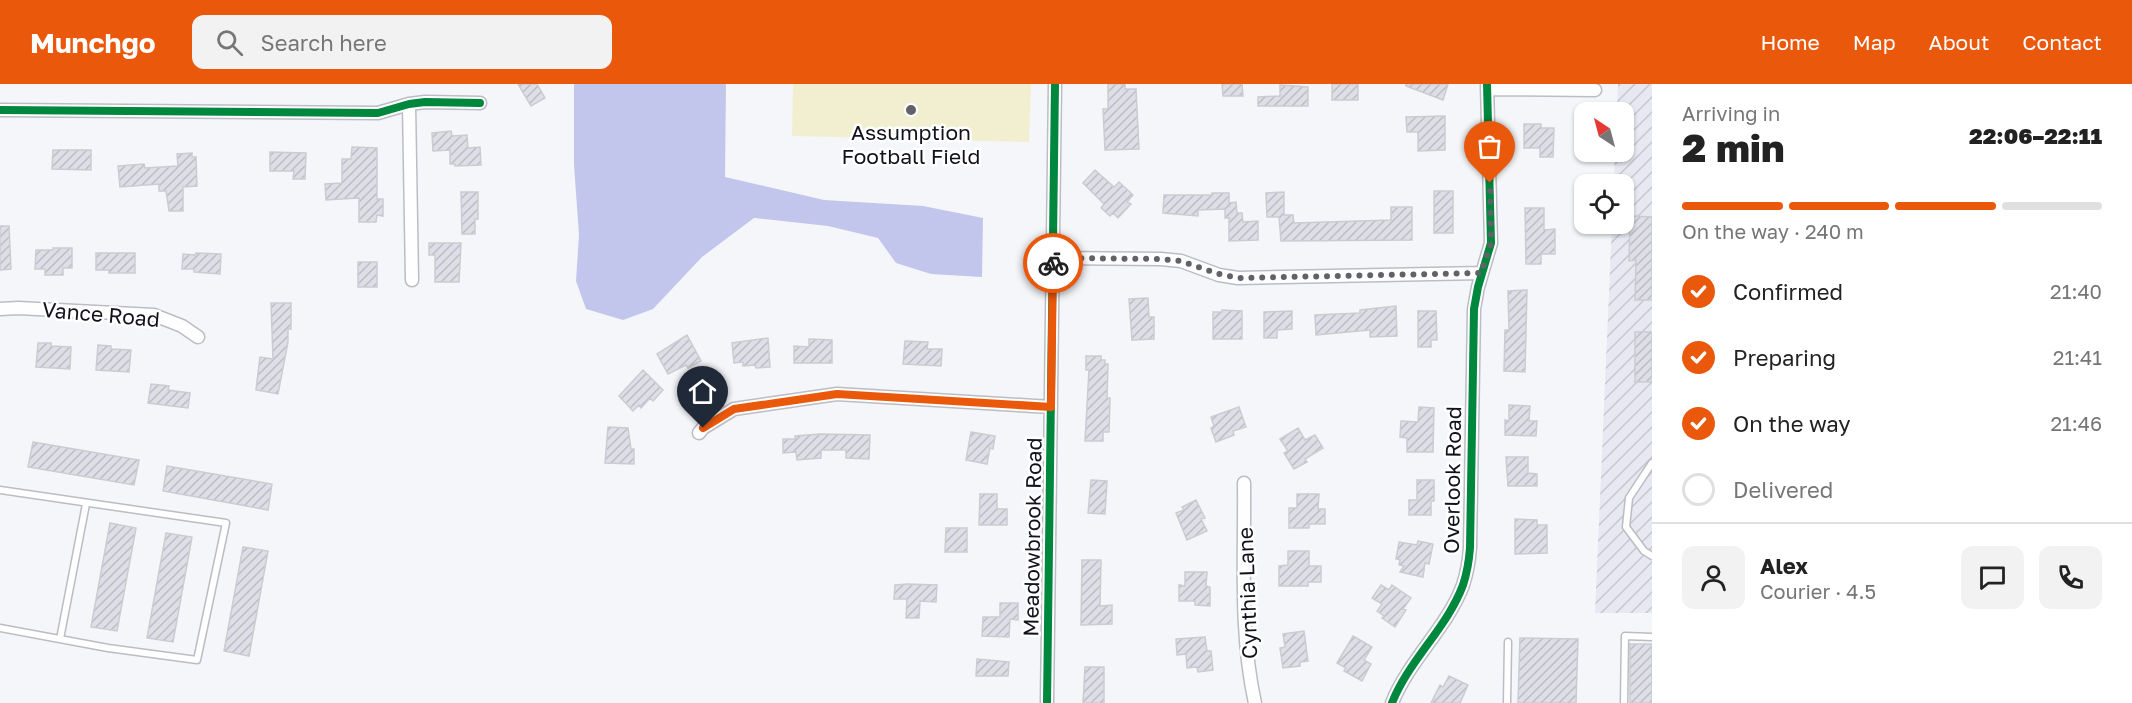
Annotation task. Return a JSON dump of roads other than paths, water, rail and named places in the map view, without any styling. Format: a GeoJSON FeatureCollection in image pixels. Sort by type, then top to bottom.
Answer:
{"type":"FeatureCollection","features":[{"type":"Feature","properties":{"kind":"street","name":"Meadowbrook Road"},"geometry":{"type":"LineString","coordinates":[[1047,703],[1055,84]]}},
{"type":"Feature","properties":{"kind":"street"},"geometry":{"type":"LineString","coordinates":[[1487,86],[1595,90]]}},
{"type":"Feature","properties":{"kind":"street","name":"Overlook Road"},"geometry":{"type":"LineString","coordinates":[[1392,703],[1403,681],[1456,601],[1468,569],[1474,309],[1491,236],[1487,86]]}},
{"type":"Feature","properties":{"kind":"street"},"geometry":{"type":"LineString","coordinates":[[0,110],[378,114],[409,104],[425,102],[480,103]]}},
{"type":"Feature","properties":{"kind":"street"},"geometry":{"type":"LineString","coordinates":[[409,104],[412,280]]}},
{"type":"Feature","properties":{"kind":"street"},"geometry":{"type":"LineString","coordinates":[[1054,258],[1181,261],[1238,278],[1481,273]]}},
{"type":"Feature","properties":{"kind":"street","name":"Vance Road"},"geometry":{"type":"LineString","coordinates":[[0,309],[154,315],[182,326],[198,337]]}},
{"type":"Feature","properties":{"kind":"street"},"geometry":{"type":"LineString","coordinates":[[699,433],[703,428],[734,409],[837,394],[1051,407]]}},
{"type":"Feature","properties":{"kind":"street","name":"Cynthia Lane"},"geometry":{"type":"LineString","coordinates":[[1244,483],[1245,626],[1255,703]]}},
{"type":"Feature","properties":{"kind":"lane"},"geometry":{"type":"LineString","coordinates":[[1652,463],[1629,498],[1626,527],[1644,551],[1652,556]]}},
{"type":"Feature","properties":{"kind":"lane"},"geometry":{"type":"LineString","coordinates":[[0,490],[226,523],[197,660],[0,628]]}},
{"type":"Feature","properties":{"kind":"lane"},"geometry":{"type":"LineString","coordinates":[[60,639],[86,504]]}},
{"type":"Feature","properties":{"kind":"lane"},"geometry":{"type":"LineString","coordinates":[[1624,703],[1625,636],[1652,637]]}},
{"type":"Feature","properties":{"kind":"lane"},"geometry":{"type":"LineString","coordinates":[[1507,703],[1508,642]]}},
{"type":"Feature","properties":{"kind":"water"},"geometry":{"type":"Polygon","coordinates":[[[574,84],[726,84],[725,177],[824,200],[923,206],[983,218],[982,277],[931,274],[896,263],[878,238],[828,226],[754,218],[702,257],[653,309],[623,320],[586,309],[576,281],[579,235],[574,165],[574,84]]]}},
{"type":"Feature","properties":{"kind":"place","name":"Assumption Football Field"},"geometry":{"type":"Point","coordinates":[911,110]}}]}
